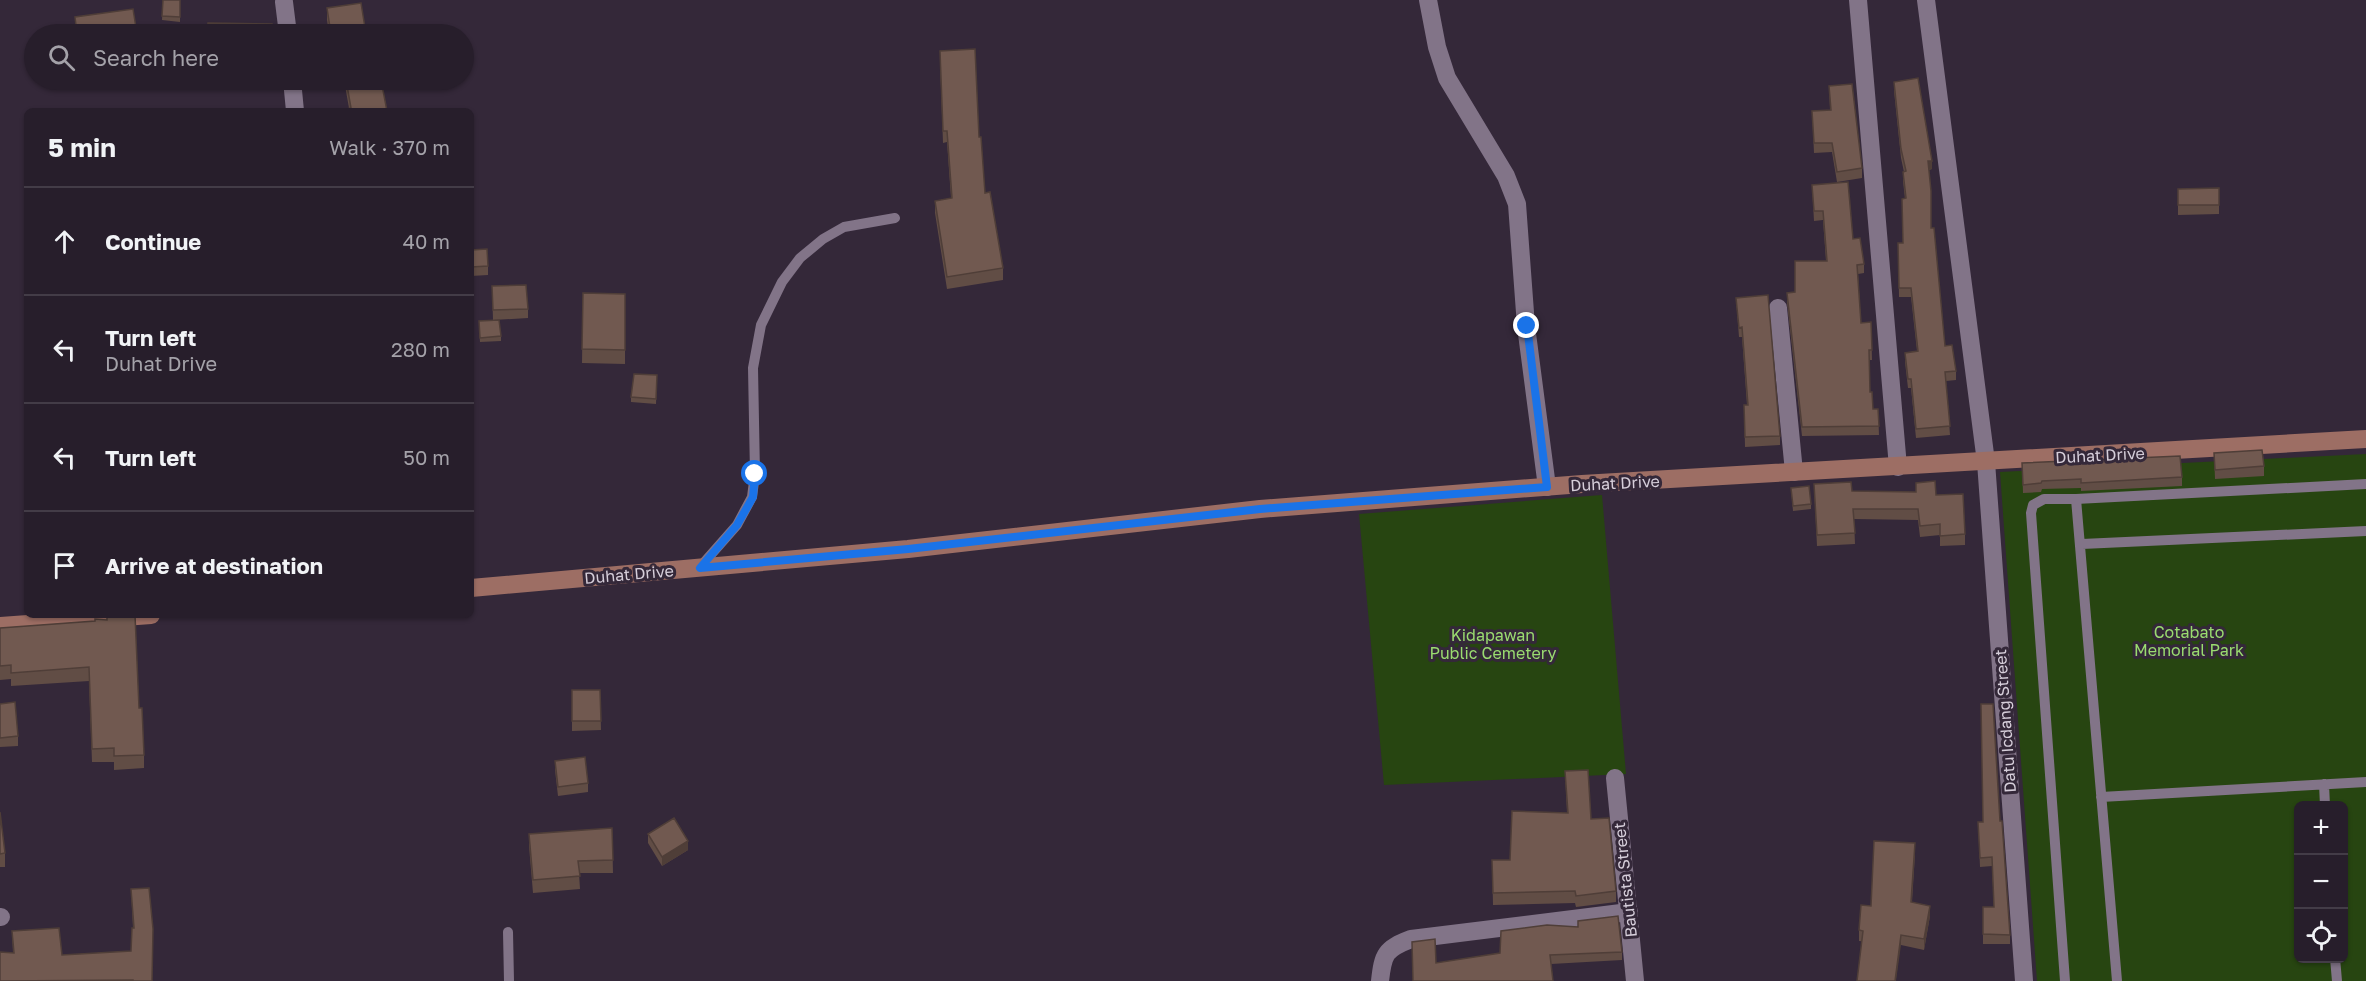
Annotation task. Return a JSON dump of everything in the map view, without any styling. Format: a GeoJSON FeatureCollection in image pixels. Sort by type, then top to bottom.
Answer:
{"type":"FeatureCollection","features":[{"type":"Feature","properties":{"kind":"street"},"geometry":{"type":"LineString","coordinates":[[1428,0],[1437,47],[1447,78],[1506,176],[1517,204],[1527,326],[1547,487]]}},
{"type":"Feature","properties":{"kind":"street"},"geometry":{"type":"LineString","coordinates":[[1858,0],[1898,467]]}},
{"type":"Feature","properties":{"kind":"street","name":"Datu Icdang Street"},"geometry":{"type":"LineString","coordinates":[[1926,0],[1986,462],[2024,981]]}},
{"type":"Feature","properties":{"kind":"street"},"geometry":{"type":"LineString","coordinates":[[284,2],[287,24]]}},
{"type":"Feature","properties":{"kind":"street"},"geometry":{"type":"LineString","coordinates":[[293,90],[295,108]]}},
{"type":"Feature","properties":{"kind":"street"},"geometry":{"type":"LineString","coordinates":[[1778,308],[1794,472]]}},
{"type":"Feature","properties":{"kind":"street","name":"Duhat Drive"},"geometry":{"type":"LineString","coordinates":[[474,588],[908,549],[1260,509],[1547,487],[2366,439]]}},
{"type":"Feature","properties":{"kind":"street"},"geometry":{"type":"LineString","coordinates":[[0,626],[110,618]]}},
{"type":"Feature","properties":{"kind":"street","name":"Bautista Street"},"geometry":{"type":"LineString","coordinates":[[1615,778],[1635,981]]}},
{"type":"Feature","properties":{"kind":"street"},"geometry":{"type":"LineString","coordinates":[[1380,981],[1382,960],[1386,952],[1411,939],[1629,912]]}},
{"type":"Feature","properties":{"kind":"lane"},"geometry":{"type":"LineString","coordinates":[[700,568],[737,525],[753,497],[755,474],[753,368],[761,325],[782,282],[800,258],[823,239],[844,227],[895,218]]}},
{"type":"Feature","properties":{"kind":"lane"},"geometry":{"type":"LineString","coordinates":[[2065,981],[2031,513],[2033,505],[2038,501],[2366,484]]}},
{"type":"Feature","properties":{"kind":"lane"},"geometry":{"type":"LineString","coordinates":[[2076,499],[2082,544],[2117,981]]}},
{"type":"Feature","properties":{"kind":"lane"},"geometry":{"type":"LineString","coordinates":[[2082,544],[2366,531]]}},
{"type":"Feature","properties":{"kind":"lane"},"geometry":{"type":"LineString","coordinates":[[2101,797],[2366,782]]}},
{"type":"Feature","properties":{"kind":"lane"},"geometry":{"type":"LineString","coordinates":[[2324,784],[2325,801]]}},
{"type":"Feature","properties":{"kind":"lane"},"geometry":{"type":"LineString","coordinates":[[508,932],[509,981]]}},
{"type":"Feature","properties":{"kind":"lane"},"geometry":{"type":"LineString","coordinates":[[2336,963],[2337,981]]}},
{"type":"Feature","properties":{"kind":"green space","name":"Cotabato Memorial Park"},"geometry":{"type":"Polygon","coordinates":[[[2366,454],[2366,981],[2037,981],[2000,472],[2366,454]]]}},
{"type":"Feature","properties":{"kind":"green space","name":"Kidapawan Public Cemetery"},"geometry":{"type":"Polygon","coordinates":[[[1602,495],[1626,774],[1384,785],[1359,514],[1602,495]]]}},
{"type":"Feature","properties":{"kind":"building"},"geometry":{"type":"Polygon","coordinates":[[[163,0],[180,0],[180,17],[162,16],[163,0]]]}},
{"type":"Feature","properties":{"kind":"building"},"geometry":{"type":"Polygon","coordinates":[[[361,3],[364,24],[329,24],[327,8],[361,3]]]}},
{"type":"Feature","properties":{"kind":"building"},"geometry":{"type":"Polygon","coordinates":[[[133,9],[135,24],[76,24],[75,17],[133,9]]]}},
{"type":"Feature","properties":{"kind":"building"},"geometry":{"type":"Polygon","coordinates":[[[208,23],[272,24],[208,24],[208,23]]]}},
{"type":"Feature","properties":{"kind":"building"},"geometry":{"type":"Polygon","coordinates":[[[975,49],[979,137],[981,137],[985,193],[990,192],[1003,268],[947,277],[935,201],[952,198],[947,131],[943,131],[940,51],[975,49]]]}},
{"type":"Feature","properties":{"kind":"building"},"geometry":{"type":"Polygon","coordinates":[[[1918,78],[1932,161],[1928,161],[1931,228],[1934,228],[1945,346],[1952,345],[1956,371],[1945,372],[1950,426],[1916,429],[1911,379],[1908,379],[1905,353],[1918,351],[1911,288],[1899,288],[1898,243],[1903,243],[1902,199],[1906,198],[1903,172],[1906,171],[1901,149],[1894,82],[1918,78]]]}},
{"type":"Feature","properties":{"kind":"building"},"geometry":{"type":"Polygon","coordinates":[[[1852,84],[1862,168],[1837,172],[1832,143],[1814,143],[1812,111],[1831,110],[1829,86],[1852,84]]]}},
{"type":"Feature","properties":{"kind":"building"},"geometry":{"type":"Polygon","coordinates":[[[348,90],[383,90],[386,108],[351,108],[348,90]]]}},
{"type":"Feature","properties":{"kind":"building"},"geometry":{"type":"Polygon","coordinates":[[[1848,182],[1853,239],[1860,238],[1864,264],[1857,265],[1861,323],[1871,322],[1870,392],[1872,392],[1873,409],[1878,409],[1879,426],[1802,427],[1787,293],[1795,292],[1795,261],[1827,261],[1823,211],[1814,211],[1812,185],[1848,182]]]}},
{"type":"Feature","properties":{"kind":"building"},"geometry":{"type":"Polygon","coordinates":[[[2219,188],[2219,205],[2178,205],[2178,189],[2219,188]]]}},
{"type":"Feature","properties":{"kind":"building"},"geometry":{"type":"Polygon","coordinates":[[[487,249],[488,266],[474,267],[474,250],[487,249]]]}},
{"type":"Feature","properties":{"kind":"building"},"geometry":{"type":"Polygon","coordinates":[[[526,285],[528,309],[493,310],[492,286],[526,285]]]}},
{"type":"Feature","properties":{"kind":"building"},"geometry":{"type":"Polygon","coordinates":[[[583,293],[625,294],[625,350],[582,349],[583,293]]]}},
{"type":"Feature","properties":{"kind":"building"},"geometry":{"type":"Polygon","coordinates":[[[1768,295],[1780,436],[1745,437],[1744,405],[1748,405],[1742,327],[1739,328],[1736,298],[1768,295]]]}},
{"type":"Feature","properties":{"kind":"building"},"geometry":{"type":"Polygon","coordinates":[[[499,320],[501,336],[480,338],[479,321],[499,320]]]}},
{"type":"Feature","properties":{"kind":"building"},"geometry":{"type":"Polygon","coordinates":[[[634,374],[657,375],[656,399],[631,397],[634,374]]]}},
{"type":"Feature","properties":{"kind":"building"},"geometry":{"type":"Polygon","coordinates":[[[2262,450],[2264,466],[2215,470],[2214,453],[2262,450]]]}},
{"type":"Feature","properties":{"kind":"building"},"geometry":{"type":"Polygon","coordinates":[[[2180,456],[2182,477],[2081,483],[2081,479],[2042,481],[2023,485],[2022,463],[2180,456]]]}},
{"type":"Feature","properties":{"kind":"building"},"geometry":{"type":"Polygon","coordinates":[[[1935,481],[1936,495],[1963,494],[1965,534],[1940,536],[1940,524],[1920,526],[1918,509],[1853,509],[1855,533],[1817,535],[1814,484],[1851,482],[1852,491],[1916,492],[1916,483],[1935,481]]]}},
{"type":"Feature","properties":{"kind":"building"},"geometry":{"type":"Polygon","coordinates":[[[1809,486],[1811,504],[1793,506],[1791,488],[1809,486]]]}},
{"type":"Feature","properties":{"kind":"building"},"geometry":{"type":"Polygon","coordinates":[[[107,618],[135,618],[139,708],[142,708],[144,755],[114,756],[114,748],[92,749],[89,667],[11,673],[11,665],[0,666],[0,628],[95,621],[95,619],[107,620],[107,618]]]}},
{"type":"Feature","properties":{"kind":"building"},"geometry":{"type":"Polygon","coordinates":[[[572,690],[600,690],[601,721],[572,721],[572,690]]]}},
{"type":"Feature","properties":{"kind":"building"},"geometry":{"type":"Polygon","coordinates":[[[15,702],[18,736],[0,738],[0,704],[15,702]]]}},
{"type":"Feature","properties":{"kind":"building"},"geometry":{"type":"Polygon","coordinates":[[[1981,704],[1993,704],[2010,935],[1983,934],[1983,907],[1994,907],[1992,857],[1980,858],[1978,822],[1983,822],[1981,704]]]}},
{"type":"Feature","properties":{"kind":"building"},"geometry":{"type":"Polygon","coordinates":[[[585,757],[588,783],[558,787],[555,761],[585,757]]]}},
{"type":"Feature","properties":{"kind":"building"},"geometry":{"type":"Polygon","coordinates":[[[1588,770],[1591,819],[1609,818],[1616,891],[1576,896],[1575,891],[1493,893],[1492,860],[1510,860],[1512,811],[1568,813],[1565,771],[1588,770]]]}},
{"type":"Feature","properties":{"kind":"building"},"geometry":{"type":"Polygon","coordinates":[[[0,812],[5,853],[0,854],[0,812]]]}},
{"type":"Feature","properties":{"kind":"building"},"geometry":{"type":"Polygon","coordinates":[[[674,818],[688,841],[662,857],[648,834],[674,818]]]}},
{"type":"Feature","properties":{"kind":"building"},"geometry":{"type":"Polygon","coordinates":[[[612,828],[613,860],[578,861],[580,876],[533,880],[529,834],[612,828]]]}},
{"type":"Feature","properties":{"kind":"building"},"geometry":{"type":"Polygon","coordinates":[[[1874,841],[1915,843],[1911,902],[1930,906],[1924,939],[1901,935],[1895,981],[1857,981],[1863,931],[1859,930],[1861,905],[1871,906],[1874,841]]]}},
{"type":"Feature","properties":{"kind":"building"},"geometry":{"type":"Polygon","coordinates":[[[149,888],[153,929],[152,981],[0,981],[0,952],[14,953],[12,931],[59,928],[62,955],[131,951],[132,928],[134,928],[131,889],[149,888]]]}},
{"type":"Feature","properties":{"kind":"building"},"geometry":{"type":"Polygon","coordinates":[[[1618,916],[1622,952],[1550,955],[1553,981],[1413,981],[1412,942],[1435,939],[1436,963],[1500,953],[1501,931],[1547,925],[1578,927],[1578,921],[1618,916]]]}},
{"type":"Feature","properties":{"kind":"route"},"geometry":{"type":"LineString","coordinates":[[755,474],[753,497],[737,525],[700,568],[908,549],[1260,509],[1547,487],[1527,326]]}}]}
